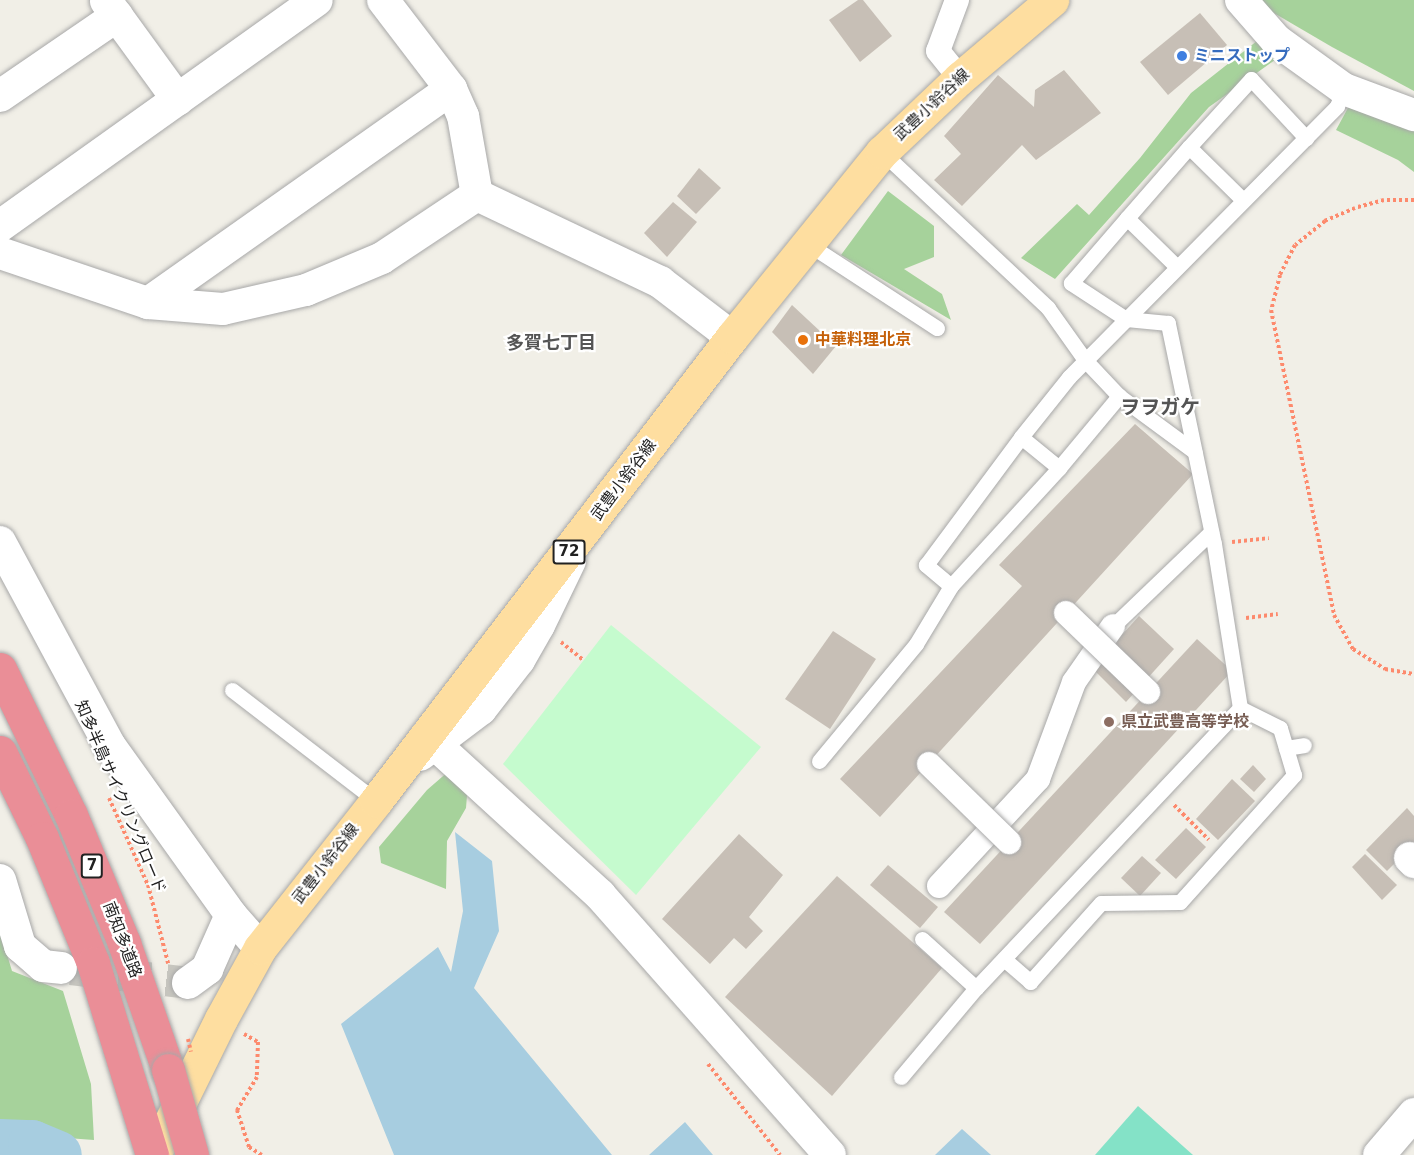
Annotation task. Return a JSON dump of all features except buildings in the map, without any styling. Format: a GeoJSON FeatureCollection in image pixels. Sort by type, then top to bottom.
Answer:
{"type":"FeatureCollection","features":[{"type":"Feature","properties":{"kind":"highway","name":"南知多道路"},"geometry":{"type":"LineString","coordinates":[[0,669],[75,825],[124,943],[168,1070],[192,1155]]}},
{"type":"Feature","properties":{"kind":"highway","name":"7"},"geometry":{"type":"LineString","coordinates":[[0,752],[42,838],[93,963],[153,1155]]}},
{"type":"Feature","properties":{"kind":"main road","name":"武豊小鈴谷線"},"geometry":{"type":"LineString","coordinates":[[153,1155],[221,1019],[260,948],[401,769],[431,740],[732,337],[882,152],[960,78],[1052,0]]}},
{"type":"Feature","properties":{"kind":"street"},"geometry":{"type":"LineString","coordinates":[[0,226],[316,0]]}},
{"type":"Feature","properties":{"kind":"street"},"geometry":{"type":"LineString","coordinates":[[382,0],[451,90],[463,116],[477,195]]}},
{"type":"Feature","properties":{"kind":"street"},"geometry":{"type":"LineString","coordinates":[[957,0],[938,51],[960,78]]}},
{"type":"Feature","properties":{"kind":"street"},"geometry":{"type":"LineString","coordinates":[[1242,0],[1276,40],[1344,89],[1414,115]]}},
{"type":"Feature","properties":{"kind":"street"},"geometry":{"type":"LineString","coordinates":[[0,96],[111,8],[178,100]]}},
{"type":"Feature","properties":{"kind":"street"},"geometry":{"type":"LineString","coordinates":[[148,303],[451,90]]}},
{"type":"Feature","properties":{"kind":"street"},"geometry":{"type":"LineString","coordinates":[[0,253],[148,303],[223,309],[306,290],[382,258],[477,195]]}},
{"type":"Feature","properties":{"kind":"street"},"geometry":{"type":"LineString","coordinates":[[477,195],[660,282],[732,337]]}},
{"type":"Feature","properties":{"kind":"street"},"geometry":{"type":"LineString","coordinates":[[0,542],[110,746],[231,915],[260,948]]}},
{"type":"Feature","properties":{"kind":"street"},"geometry":{"type":"LineString","coordinates":[[1066,613],[1148,692]]}},
{"type":"Feature","properties":{"kind":"street"},"geometry":{"type":"LineString","coordinates":[[939,886],[1038,779],[1074,682],[1113,626]]}},
{"type":"Feature","properties":{"kind":"street"},"geometry":{"type":"LineString","coordinates":[[431,740],[600,895],[830,1155]]}},
{"type":"Feature","properties":{"kind":"street"},"geometry":{"type":"LineString","coordinates":[[928,764],[1009,842]]}},
{"type":"Feature","properties":{"kind":"street"},"geometry":{"type":"LineString","coordinates":[[0,880],[20,945],[43,966],[61,968]]}},
{"type":"Feature","properties":{"kind":"street"},"geometry":{"type":"LineString","coordinates":[[179,978],[207,969],[231,915]]}},
{"type":"Feature","properties":{"kind":"street"},"geometry":{"type":"LineString","coordinates":[[1379,1155],[1414,1114]]}},
{"type":"Feature","properties":{"kind":"lane"},"geometry":{"type":"LineString","coordinates":[[1240,708],[1212,538],[1168,323],[1126,319],[1071,283],[1251,79],[1306,138]]}},
{"type":"Feature","properties":{"kind":"lane"},"geometry":{"type":"LineString","coordinates":[[951,586],[926,565],[1022,437],[1085,360],[1337,106],[1344,89]]}},
{"type":"Feature","properties":{"kind":"lane"},"geometry":{"type":"LineString","coordinates":[[1189,147],[1243,200]]}},
{"type":"Feature","properties":{"kind":"lane"},"geometry":{"type":"LineString","coordinates":[[882,152],[1048,308],[1085,360],[1119,396],[1195,452]]}},
{"type":"Feature","properties":{"kind":"lane"},"geometry":{"type":"LineString","coordinates":[[1127,218],[1177,267]]}},
{"type":"Feature","properties":{"kind":"lane"},"geometry":{"type":"LineString","coordinates":[[808,244],[937,328]]}},
{"type":"Feature","properties":{"kind":"lane"},"geometry":{"type":"LineString","coordinates":[[819,761],[916,644],[951,586],[1059,468],[1119,396]]}},
{"type":"Feature","properties":{"kind":"lane"},"geometry":{"type":"LineString","coordinates":[[1022,437],[1059,468]]}},
{"type":"Feature","properties":{"kind":"lane"},"geometry":{"type":"LineString","coordinates":[[1113,626],[1212,538]]}},
{"type":"Feature","properties":{"kind":"lane"},"geometry":{"type":"LineString","coordinates":[[232,690],[376,801]]}},
{"type":"Feature","properties":{"kind":"lane"},"geometry":{"type":"LineString","coordinates":[[1004,959],[1030,982],[1101,903],[1179,902],[1294,775],[1280,728],[1240,708]]}},
{"type":"Feature","properties":{"kind":"lane"},"geometry":{"type":"LineString","coordinates":[[901,1077],[976,988],[1240,708]]}},
{"type":"Feature","properties":{"kind":"lane"},"geometry":{"type":"LineString","coordinates":[[1286,748],[1304,745]]}},
{"type":"Feature","properties":{"kind":"lane"},"geometry":{"type":"LineString","coordinates":[[922,939],[976,988]]}},
{"type":"Feature","properties":{"kind":"path"},"geometry":{"type":"LineString","coordinates":[[1414,200],[1384,200],[1354,208],[1325,221],[1295,245],[1280,275],[1271,310],[1334,615],[1353,649],[1384,669],[1414,674]]}},
{"type":"Feature","properties":{"kind":"path"},"geometry":{"type":"LineString","coordinates":[[1212,538],[1269,538]]}},
{"type":"Feature","properties":{"kind":"path"},"geometry":{"type":"LineString","coordinates":[[1227,620],[1278,614]]}},
{"type":"Feature","properties":{"kind":"path","name":"知多半島サイクリングロード"},"geometry":{"type":"LineString","coordinates":[[106,790],[147,885],[179,978]]}},
{"type":"Feature","properties":{"kind":"path"},"geometry":{"type":"LineString","coordinates":[[1161,791],[1222,854]]}},
{"type":"Feature","properties":{"kind":"path"},"geometry":{"type":"LineString","coordinates":[[221,1019],[258,1042],[257,1077],[237,1110],[249,1147],[262,1155]]}},
{"type":"Feature","properties":{"kind":"path"},"geometry":{"type":"LineString","coordinates":[[185,1028],[189,1039]]}},
{"type":"Feature","properties":{"kind":"green space"},"geometry":{"type":"Polygon","coordinates":[[[1257,0],[1414,0],[1414,91],[1332,47],[1262,6],[1257,0]]]}},
{"type":"Feature","properties":{"kind":"green space"},"geometry":{"type":"Polygon","coordinates":[[[1262,37],[1282,55],[1209,107],[1055,279],[1021,258],[1077,204],[1089,215],[1140,158],[1191,93],[1262,37]]]}},
{"type":"Feature","properties":{"kind":"green space"},"geometry":{"type":"Polygon","coordinates":[[[1349,106],[1414,127],[1414,172],[1398,160],[1336,130],[1349,106]]]}},
{"type":"Feature","properties":{"kind":"green space"},"geometry":{"type":"Polygon","coordinates":[[[888,191],[934,226],[934,257],[904,269],[942,294],[951,320],[841,255],[888,191]]]}},
{"type":"Feature","properties":{"kind":"green space"},"geometry":{"type":"Polygon","coordinates":[[[611,625],[761,747],[636,895],[503,764],[611,625]]]}},
{"type":"Feature","properties":{"kind":"green space"},"geometry":{"type":"Polygon","coordinates":[[[450,770],[468,783],[466,808],[447,841],[446,889],[381,863],[379,847],[427,790],[450,770]]]}},
{"type":"Feature","properties":{"kind":"green space"},"geometry":{"type":"Polygon","coordinates":[[[0,931],[12,971],[63,991],[91,1084],[94,1140],[0,1133],[0,931]]]}},
{"type":"Feature","properties":{"kind":"green space"},"geometry":{"type":"Polygon","coordinates":[[[1138,1106],[1193,1155],[1095,1155],[1138,1106]]]}},
{"type":"Feature","properties":{"kind":"water"},"geometry":{"type":"Polygon","coordinates":[[[455,832],[492,861],[499,931],[474,988],[612,1155],[394,1155],[341,1024],[438,947],[451,972],[463,911],[455,832]]]}},
{"type":"Feature","properties":{"kind":"water"},"geometry":{"type":"Polygon","coordinates":[[[685,1122],[713,1155],[649,1155],[685,1122]]]}},
{"type":"Feature","properties":{"kind":"water"},"geometry":{"type":"Polygon","coordinates":[[[962,1129],[991,1155],[935,1155],[962,1129]]]}},
{"type":"Feature","properties":{"kind":"waterway"},"geometry":{"type":"LineString","coordinates":[[0,1143],[32,1144],[58,1155]]}},
{"type":"Feature","properties":{"kind":"tunnel"},"geometry":{"type":"LineString","coordinates":[[71,969],[188,983]]}},
{"type":"Feature","properties":{"kind":"place","name":"ミニストップ"},"geometry":{"type":"Point","coordinates":[1182,56]}},
{"type":"Feature","properties":{"kind":"place","name":"中華料理北京"},"geometry":{"type":"Point","coordinates":[803,340]}},
{"type":"Feature","properties":{"kind":"place","name":"県立武豊高等学校"},"geometry":{"type":"Point","coordinates":[1109,722]}},
{"type":"Feature","properties":{"kind":"district","name":"多賀七丁目"},"geometry":{"type":"Point","coordinates":[551,343]}},
{"type":"Feature","properties":{"kind":"district","name":"ヲヲガケ"},"geometry":{"type":"Point","coordinates":[1160,407]}}]}
